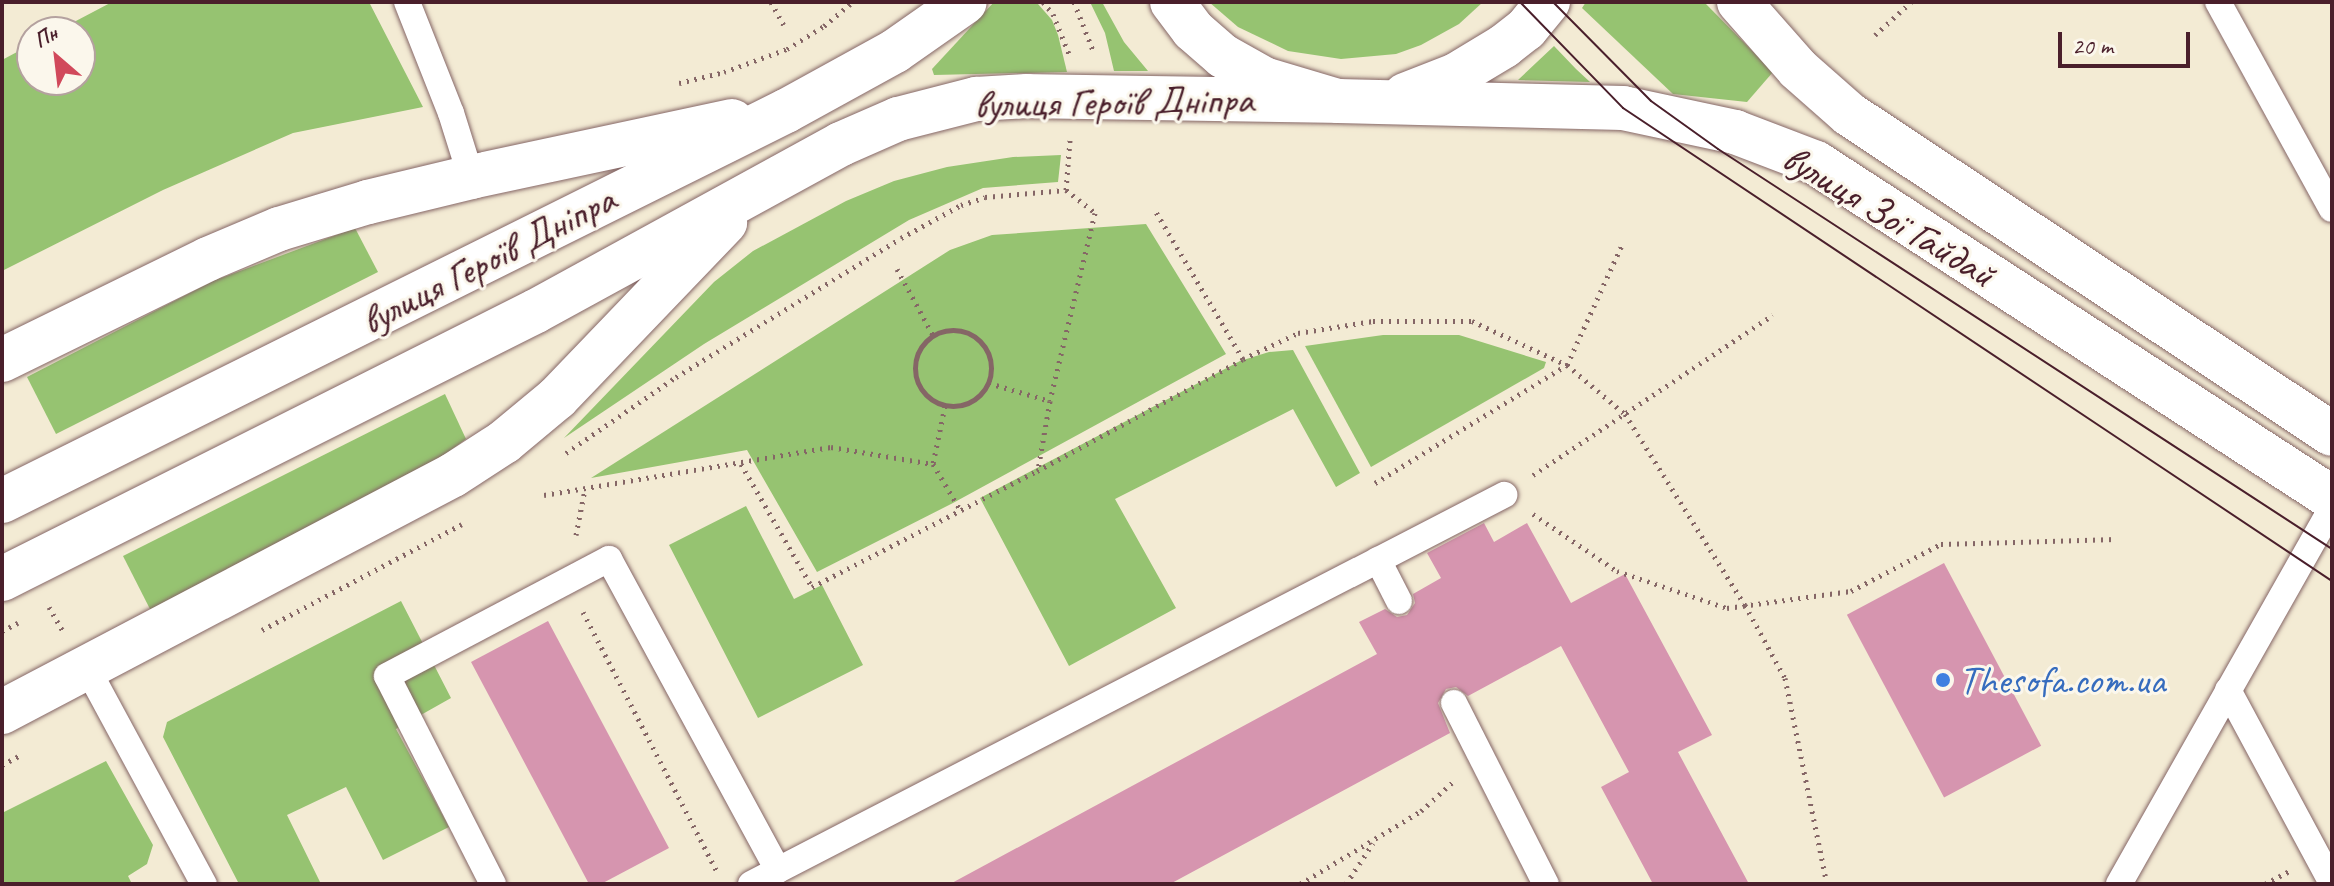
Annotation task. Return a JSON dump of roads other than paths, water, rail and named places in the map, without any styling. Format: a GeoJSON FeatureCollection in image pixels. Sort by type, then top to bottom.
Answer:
{"type":"FeatureCollection","features":[{"type":"Feature","properties":{"kind":"main road","name":"вулиця Героїв Дніпра"},"geometry":{"type":"LineString","coordinates":[[2,501],[786,111],[895,51],[965,2]]}},
{"type":"Feature","properties":{"kind":"main road"},"geometry":{"type":"LineString","coordinates":[[1172,2],[1193,30],[1223,56],[1264,79],[1338,101]]}},
{"type":"Feature","properties":{"kind":"main road"},"geometry":{"type":"LineString","coordinates":[[1388,102],[1456,75],[1492,54],[1526,29],[1548,2]]}},
{"type":"Feature","properties":{"kind":"main road","name":"вулиця Зої Гайдай"},"geometry":{"type":"LineString","coordinates":[[1739,2],[1798,69],[1849,114],[2332,434]]}},
{"type":"Feature","properties":{"kind":"main road","name":"вулиця Героїв Дніпра"},"geometry":{"type":"LineString","coordinates":[[2,579],[536,311],[841,144],[898,119],[976,99],[1074,95],[1388,102]]}},
{"type":"Feature","properties":{"kind":"main road","name":"вулиця Зої Гайдай"},"geometry":{"type":"LineString","coordinates":[[1388,102],[1623,108],[1735,132],[1816,163],[2332,498]]}},
{"type":"Feature","properties":{"kind":"main road"},"geometry":{"type":"LineString","coordinates":[[2,360],[208,259],[279,229],[368,202],[471,177],[786,111]]}},
{"type":"Feature","properties":{"kind":"main road","name":"вулиця Героїв Дніпра"},"geometry":{"type":"LineString","coordinates":[[2,712],[77,652],[453,475],[504,442],[557,398],[694,254],[764,186]]}},
{"type":"Feature","properties":{"kind":"lane"},"geometry":{"type":"LineString","coordinates":[[407,2],[451,113],[471,177]]}},
{"type":"Feature","properties":{"kind":"lane"},"geometry":{"type":"LineString","coordinates":[[2218,2],[2332,209]]}},
{"type":"Feature","properties":{"kind":"lane"},"geometry":{"type":"LineString","coordinates":[[751,884],[1504,495]]}},
{"type":"Feature","properties":{"kind":"lane"},"geometry":{"type":"LineString","coordinates":[[2119,884],[2332,507]]}},
{"type":"Feature","properties":{"kind":"lane"},"geometry":{"type":"LineString","coordinates":[[493,884],[387,676],[609,559],[778,870]]}},
{"type":"Feature","properties":{"kind":"lane"},"geometry":{"type":"LineString","coordinates":[[1378,560],[1399,601]]}},
{"type":"Feature","properties":{"kind":"lane"},"geometry":{"type":"LineString","coordinates":[[77,652],[204,884]]}},
{"type":"Feature","properties":{"kind":"lane"},"geometry":{"type":"LineString","coordinates":[[2228,690],[2332,883]]}},
{"type":"Feature","properties":{"kind":"lane"},"geometry":{"type":"LineString","coordinates":[[1454,703],[1546,884]]}},
{"type":"Feature","properties":{"kind":"tram line"},"geometry":{"type":"LineString","coordinates":[[1520,2],[1623,108],[2332,581]]}},
{"type":"Feature","properties":{"kind":"tram line"},"geometry":{"type":"LineString","coordinates":[[1553,2],[1651,101],[1718,149],[2332,549]]}},
{"type":"Feature","properties":{"kind":"place","name":"Thesofa.com.ua"},"geometry":{"type":"Point","coordinates":[1943,680]}}]}
